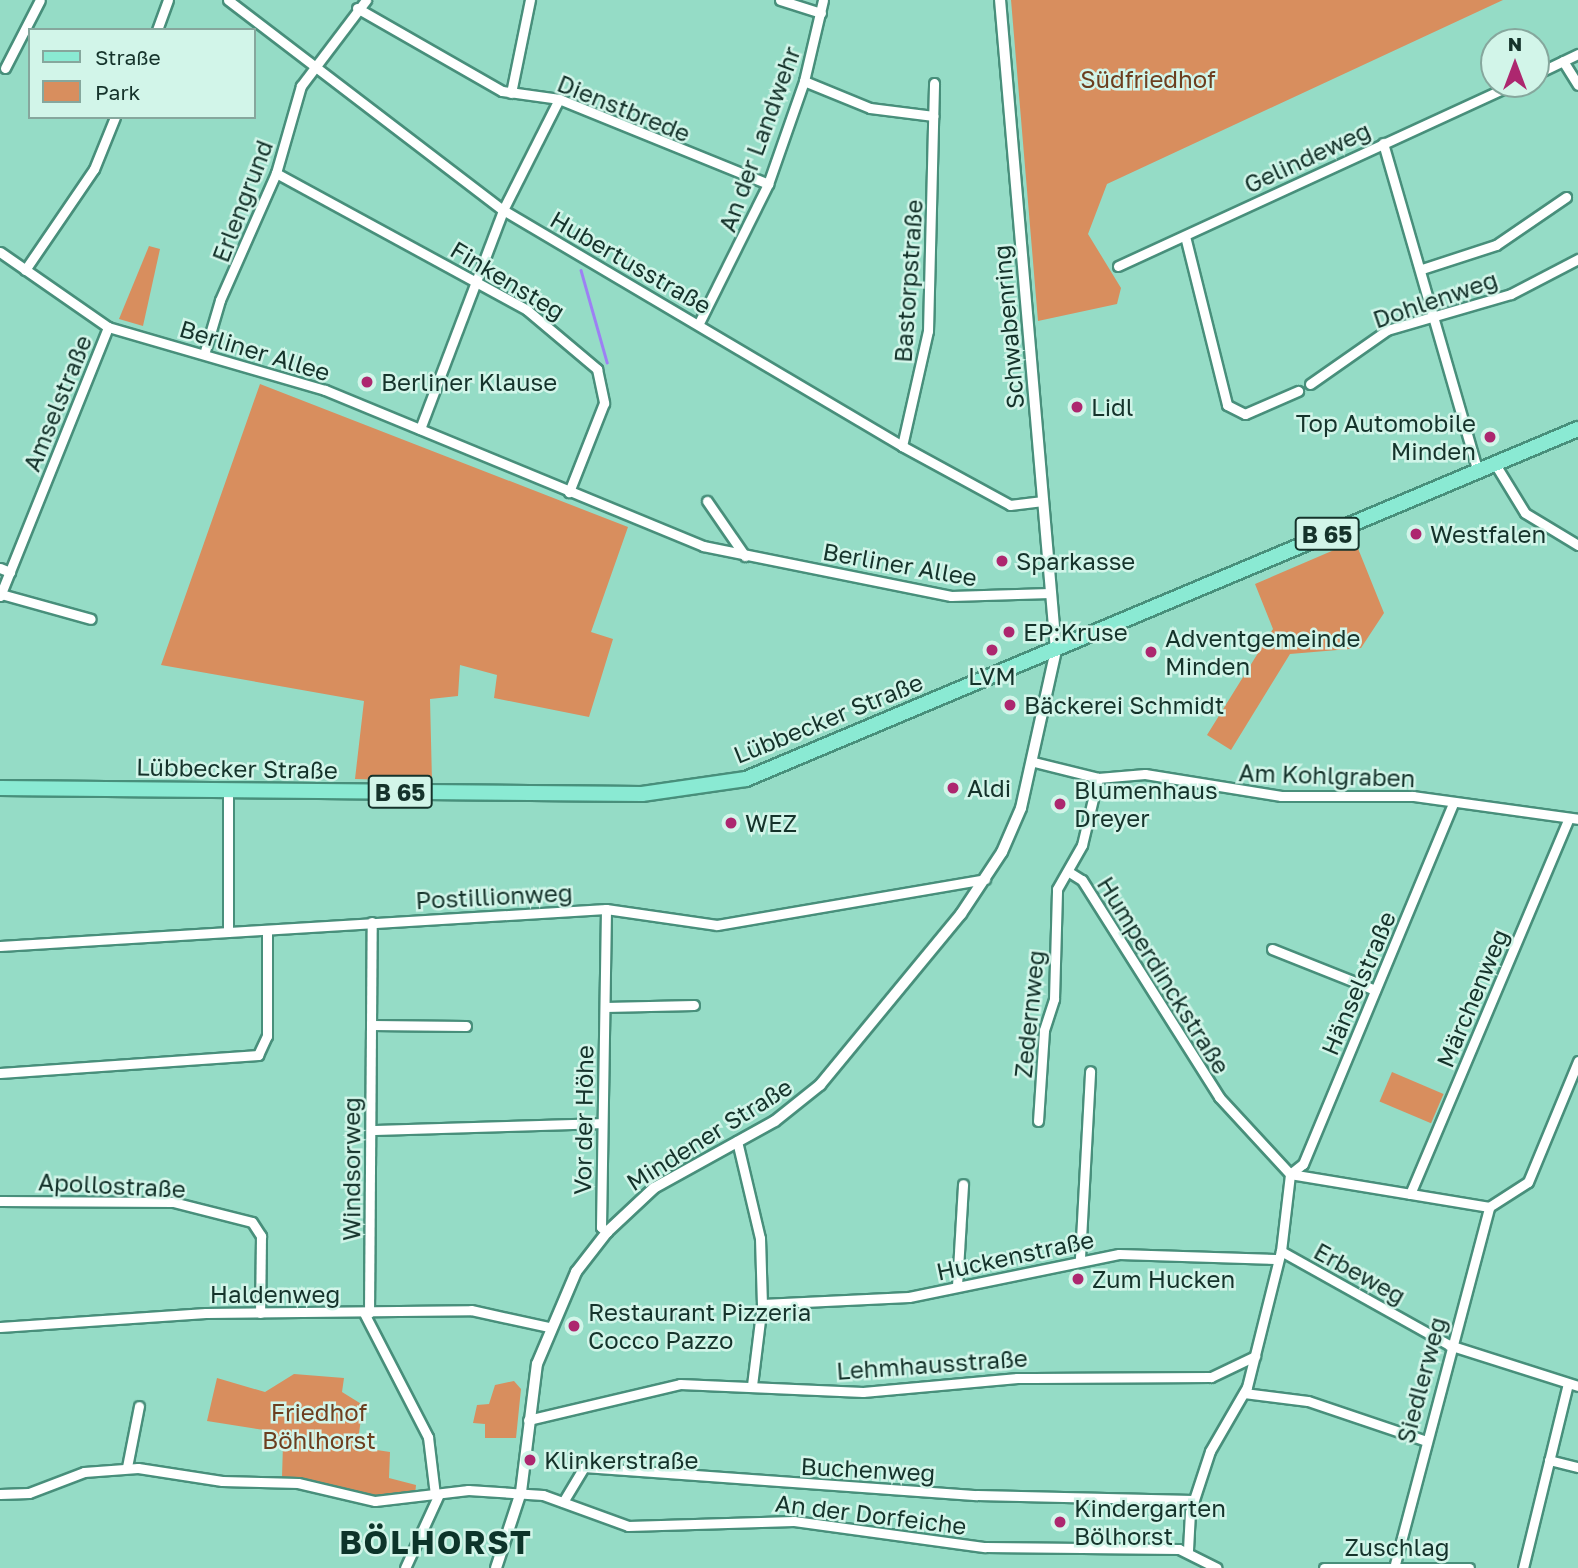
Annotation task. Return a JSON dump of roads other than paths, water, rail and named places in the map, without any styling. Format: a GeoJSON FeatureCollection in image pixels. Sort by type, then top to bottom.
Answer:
{"type":"FeatureCollection","features":[{"type":"Feature","properties":{"kind":"main road","name":"Lübbecker Straße"},"geometry":{"type":"LineString","coordinates":[[0,788],[642,794],[695,788],[797,761],[1578,429]]}},
{"type":"Feature","properties":{"kind":"street"},"geometry":{"type":"LineString","coordinates":[[5,68],[40,0]]}},
{"type":"Feature","properties":{"kind":"street"},"geometry":{"type":"LineString","coordinates":[[158,28],[168,0]]}},
{"type":"Feature","properties":{"kind":"street","name":"Hubertusstraße"},"geometry":{"type":"LineString","coordinates":[[228,0],[503,211],[699,323],[902,446],[1010,505],[1043,501]]}},
{"type":"Feature","properties":{"kind":"street","name":"Erlengrund"},"geometry":{"type":"LineString","coordinates":[[205,351],[220,300],[276,173],[301,86],[357,8],[366,0]]}},
{"type":"Feature","properties":{"kind":"street"},"geometry":{"type":"LineString","coordinates":[[511,93],[530,0]]}},
{"type":"Feature","properties":{"kind":"street"},"geometry":{"type":"LineString","coordinates":[[780,0],[821,13]]}},
{"type":"Feature","properties":{"kind":"street","name":"An der Landwehr"},"geometry":{"type":"LineString","coordinates":[[699,323],[768,184],[804,81],[824,0]]}},
{"type":"Feature","properties":{"kind":"street","name":"Schwabenring"},"geometry":{"type":"LineString","coordinates":[[1000,0],[1056,650]]}},
{"type":"Feature","properties":{"kind":"street","name":"Dienstbrede"},"geometry":{"type":"LineString","coordinates":[[357,8],[511,93],[559,99],[768,184]]}},
{"type":"Feature","properties":{"kind":"street"},"geometry":{"type":"LineString","coordinates":[[1550,67],[1578,54]]}},
{"type":"Feature","properties":{"kind":"street"},"geometry":{"type":"LineString","coordinates":[[1563,61],[1578,85]]}},
{"type":"Feature","properties":{"kind":"street"},"geometry":{"type":"LineString","coordinates":[[804,81],[870,108],[934,116]]}},
{"type":"Feature","properties":{"kind":"street","name":"Bastorpstraße"},"geometry":{"type":"LineString","coordinates":[[902,446],[928,331],[934,83]]}},
{"type":"Feature","properties":{"kind":"street","name":"Gelindeweg"},"geometry":{"type":"LineString","coordinates":[[1118,266],[1483,98]]}},
{"type":"Feature","properties":{"kind":"street"},"geometry":{"type":"LineString","coordinates":[[420,429],[503,211],[559,99]]}},
{"type":"Feature","properties":{"kind":"street"},"geometry":{"type":"LineString","coordinates":[[25,270],[94,169],[114,119]]}},
{"type":"Feature","properties":{"kind":"street"},"geometry":{"type":"LineString","coordinates":[[1383,144],[1422,269],[1430,317],[1478,472]]}},
{"type":"Feature","properties":{"kind":"street","name":"Finkensteg"},"geometry":{"type":"LineString","coordinates":[[276,173],[553,327],[602,380],[604,403],[569,492]]}},
{"type":"Feature","properties":{"kind":"street"},"geometry":{"type":"LineString","coordinates":[[1422,269],[1496,245],[1566,197]]}},
{"type":"Feature","properties":{"kind":"street"},"geometry":{"type":"LineString","coordinates":[[1185,236],[1227,405],[1245,414],[1298,391]]}},
{"type":"Feature","properties":{"kind":"street","name":"Berliner Allee"},"geometry":{"type":"LineString","coordinates":[[0,252],[108,327],[205,351],[420,429],[703,546],[951,596],[1050,593]]}},
{"type":"Feature","properties":{"kind":"street","name":"Dohlenweg"},"geometry":{"type":"LineString","coordinates":[[1310,384],[1387,330],[1511,294],[1578,258]]}},
{"type":"Feature","properties":{"kind":"street","name":"Amselstraße"},"geometry":{"type":"LineString","coordinates":[[91,619],[1,595],[108,327]]}},
{"type":"Feature","properties":{"kind":"street"},"geometry":{"type":"LineString","coordinates":[[1494,464],[1525,513],[1578,545]]}},
{"type":"Feature","properties":{"kind":"street"},"geometry":{"type":"LineString","coordinates":[[707,501],[745,555]]}},
{"type":"Feature","properties":{"kind":"street"},"geometry":{"type":"LineString","coordinates":[[0,568],[10,572]]}},
{"type":"Feature","properties":{"kind":"street","name":"Mindener Straße"},"geometry":{"type":"LineString","coordinates":[[496,1568],[522,1492],[528,1420],[548,1327],[607,1231],[654,1188],[792,1111],[820,1085],[985,878],[1017,819],[1034,762],[1056,650]]}},
{"type":"Feature","properties":{"kind":"street","name":"Am Kohlgraben"},"geometry":{"type":"LineString","coordinates":[[1034,762],[1098,778],[1145,774],[1281,796],[1357,791],[1573,819]]}},
{"type":"Feature","properties":{"kind":"street","name":"Humperdinckstraße"},"geometry":{"type":"LineString","coordinates":[[1098,778],[1069,872],[1082,880],[1219,1097],[1290,1174]]}},
{"type":"Feature","properties":{"kind":"street"},"geometry":{"type":"LineString","coordinates":[[228,791],[228,932]]}},
{"type":"Feature","properties":{"kind":"street","name":"Hänselstraße"},"geometry":{"type":"LineString","coordinates":[[1290,1174],[1303,1164],[1454,802]]}},
{"type":"Feature","properties":{"kind":"street","name":"Märchenweg"},"geometry":{"type":"LineString","coordinates":[[1410,1194],[1573,819]]}},
{"type":"Feature","properties":{"kind":"street","name":"Zedernweg"},"geometry":{"type":"LineString","coordinates":[[1038,1121],[1044,1030],[1054,999],[1057,889],[1069,872]]}},
{"type":"Feature","properties":{"kind":"street","name":"Postillionweg"},"geometry":{"type":"LineString","coordinates":[[0,946],[606,908],[717,925],[985,878]]}},
{"type":"Feature","properties":{"kind":"street","name":"Vor der Höhe"},"geometry":{"type":"LineString","coordinates":[[606,908],[601,1227],[607,1231]]}},
{"type":"Feature","properties":{"kind":"street","name":"Windsorweg"},"geometry":{"type":"LineString","coordinates":[[372,922],[367,1313],[428,1437],[437,1495]]}},
{"type":"Feature","properties":{"kind":"street"},"geometry":{"type":"LineString","coordinates":[[0,1073],[258,1055],[267,1036],[267,930]]}},
{"type":"Feature","properties":{"kind":"street"},"geometry":{"type":"LineString","coordinates":[[1272,948],[1375,990]]}},
{"type":"Feature","properties":{"kind":"street"},"geometry":{"type":"LineString","coordinates":[[605,1007],[694,1005]]}},
{"type":"Feature","properties":{"kind":"street"},"geometry":{"type":"LineString","coordinates":[[372,1026],[466,1026]]}},
{"type":"Feature","properties":{"kind":"street"},"geometry":{"type":"LineString","coordinates":[[1217,1568],[1188,1550],[1193,1500],[1210,1451],[1244,1393],[1278,1255],[1290,1174],[1489,1207],[1528,1182],[1578,1061]]}},
{"type":"Feature","properties":{"kind":"street"},"geometry":{"type":"LineString","coordinates":[[1080,1258],[1090,1071]]}},
{"type":"Feature","properties":{"kind":"street"},"geometry":{"type":"LineString","coordinates":[[370,1130],[601,1123]]}},
{"type":"Feature","properties":{"kind":"street"},"geometry":{"type":"LineString","coordinates":[[737,1141],[760,1238],[762,1304],[752,1386]]}},
{"type":"Feature","properties":{"kind":"street"},"geometry":{"type":"LineString","coordinates":[[957,1286],[963,1184]]}},
{"type":"Feature","properties":{"kind":"street","name":"Apollostraße"},"geometry":{"type":"LineString","coordinates":[[0,1201],[173,1202],[252,1222],[261,1236],[260,1313]]}},
{"type":"Feature","properties":{"kind":"street","name":"Siedlerweg"},"geometry":{"type":"LineString","coordinates":[[1395,1564],[1449,1345],[1489,1207]]}},
{"type":"Feature","properties":{"kind":"street","name":"Huckenstraße"},"geometry":{"type":"LineString","coordinates":[[762,1304],[909,1297],[1080,1258],[1278,1255]]}},
{"type":"Feature","properties":{"kind":"street","name":"Erbeweg"},"geometry":{"type":"LineString","coordinates":[[1278,1255],[1449,1345],[1573,1385]]}},
{"type":"Feature","properties":{"kind":"street","name":"Haldenweg"},"geometry":{"type":"LineString","coordinates":[[0,1327],[260,1313],[490,1311],[548,1327]]}},
{"type":"Feature","properties":{"kind":"street","name":"Lehmhausstraße"},"geometry":{"type":"LineString","coordinates":[[528,1420],[671,1385],[863,1392],[1078,1375],[1211,1377],[1255,1356]]}},
{"type":"Feature","properties":{"kind":"street"},"geometry":{"type":"LineString","coordinates":[[1523,1568],[1549,1460],[1573,1385]]}},
{"type":"Feature","properties":{"kind":"street"},"geometry":{"type":"LineString","coordinates":[[1244,1393],[1308,1401],[1426,1441]]}},
{"type":"Feature","properties":{"kind":"street"},"geometry":{"type":"LineString","coordinates":[[127,1467],[139,1406]]}},
{"type":"Feature","properties":{"kind":"street"},"geometry":{"type":"LineString","coordinates":[[1549,1460],[1578,1467]]}},
{"type":"Feature","properties":{"kind":"street","name":"Buchenweg"},"geometry":{"type":"LineString","coordinates":[[563,1502],[584,1466],[977,1495],[1193,1500]]}},
{"type":"Feature","properties":{"kind":"street"},"geometry":{"type":"LineString","coordinates":[[0,1494],[29,1493],[83,1472],[127,1467],[298,1483],[375,1502],[437,1495],[522,1492]]}},
{"type":"Feature","properties":{"kind":"street","name":"An der Dorfeiche"},"geometry":{"type":"LineString","coordinates":[[522,1492],[563,1502],[628,1526],[794,1521],[985,1547],[1188,1550]]}},
{"type":"Feature","properties":{"kind":"street"},"geometry":{"type":"LineString","coordinates":[[405,1568],[437,1495]]}},
{"type":"Feature","properties":{"kind":"street","name":"Zuschlag"},"geometry":{"type":"LineString","coordinates":[[1324,1568],[1395,1564],[1469,1568]]}},
{"type":"Feature","properties":{"kind":"waterway"},"geometry":{"type":"LineString","coordinates":[[581,270],[607,362]]}},
{"type":"Feature","properties":{"kind":"place","name":"Berliner Klause"},"geometry":{"type":"Point","coordinates":[367,382]}},
{"type":"Feature","properties":{"kind":"place","name":"Lidl"},"geometry":{"type":"Point","coordinates":[1077,407]}},
{"type":"Feature","properties":{"kind":"place","name":"Top Automobile Minden"},"geometry":{"type":"Point","coordinates":[1490,437]}},
{"type":"Feature","properties":{"kind":"place","name":"Westfalen"},"geometry":{"type":"Point","coordinates":[1416,534]}},
{"type":"Feature","properties":{"kind":"place","name":"Sparkasse"},"geometry":{"type":"Point","coordinates":[1002,561]}},
{"type":"Feature","properties":{"kind":"place","name":"EP:Kruse"},"geometry":{"type":"Point","coordinates":[1009,632]}},
{"type":"Feature","properties":{"kind":"place","name":"LVM"},"geometry":{"type":"Point","coordinates":[992,650]}},
{"type":"Feature","properties":{"kind":"place","name":"Adventgemeinde Minden"},"geometry":{"type":"Point","coordinates":[1151,652]}},
{"type":"Feature","properties":{"kind":"place","name":"Bäckerei Schmidt"},"geometry":{"type":"Point","coordinates":[1010,705]}},
{"type":"Feature","properties":{"kind":"place","name":"Aldi"},"geometry":{"type":"Point","coordinates":[953,788]}},
{"type":"Feature","properties":{"kind":"place","name":"Blumenhaus Dreyer"},"geometry":{"type":"Point","coordinates":[1060,804]}},
{"type":"Feature","properties":{"kind":"place","name":"WEZ"},"geometry":{"type":"Point","coordinates":[731,823]}},
{"type":"Feature","properties":{"kind":"place","name":"Zum Hucken"},"geometry":{"type":"Point","coordinates":[1078,1279]}},
{"type":"Feature","properties":{"kind":"place","name":"Restaurant Pizzeria Cocco Pazzo"},"geometry":{"type":"Point","coordinates":[574,1326]}},
{"type":"Feature","properties":{"kind":"place","name":"Klinkerstraße"},"geometry":{"type":"Point","coordinates":[530,1460]}},
{"type":"Feature","properties":{"kind":"place","name":"Kindergarten Bölhorst"},"geometry":{"type":"Point","coordinates":[1060,1522]}},
{"type":"Feature","properties":{"kind":"district","name":"BÖLHORST"},"geometry":{"type":"Point","coordinates":[436,1542]}},
{"type":"Feature","properties":{"kind":"park label","name":"Südfriedhof"},"geometry":{"type":"Point","coordinates":[1148,79]}},
{"type":"Feature","properties":{"kind":"park label","name":"Friedhof Böhlhorst"},"geometry":{"type":"Point","coordinates":[319,1426]}}]}
